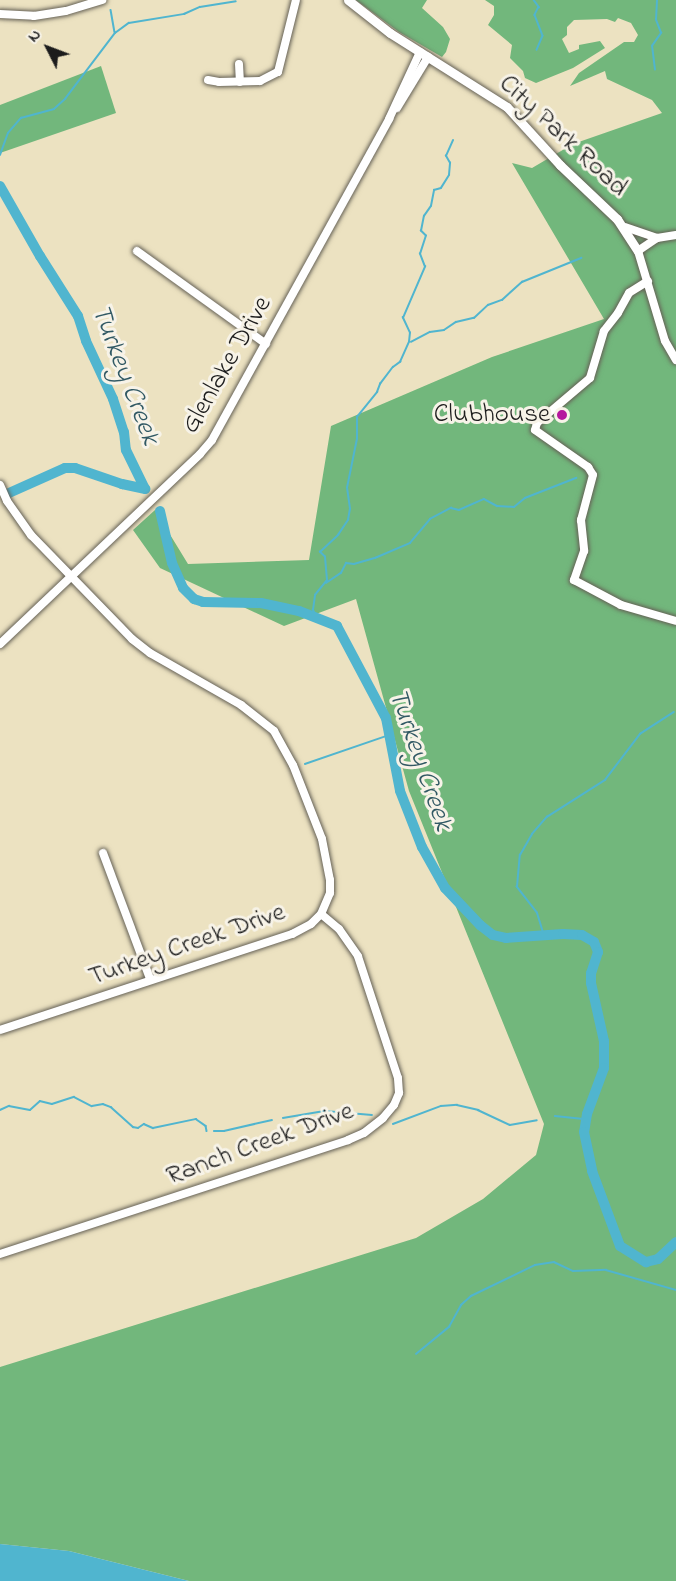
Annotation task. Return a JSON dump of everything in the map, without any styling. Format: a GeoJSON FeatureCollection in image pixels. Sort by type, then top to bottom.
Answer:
{"type":"FeatureCollection","features":[{"type":"Feature","properties":{"kind":"street"},"geometry":{"type":"LineString","coordinates":[[0,14],[34,16],[66,11],[102,0]]}},
{"type":"Feature","properties":{"kind":"street"},"geometry":{"type":"LineString","coordinates":[[207,80],[260,81],[278,72],[296,0]]}},
{"type":"Feature","properties":{"kind":"street","name":"City Park Road"},"geometry":{"type":"LineString","coordinates":[[348,0],[371,20],[507,107],[560,165],[625,227],[638,251],[665,341],[676,360]]}},
{"type":"Feature","properties":{"kind":"street","name":"Glenlake Drive"},"geometry":{"type":"LineString","coordinates":[[0,645],[200,454],[222,424],[389,118],[409,92],[424,54]]}},
{"type":"Feature","properties":{"kind":"street"},"geometry":{"type":"LineString","coordinates":[[239,64],[240,82]]}},
{"type":"Feature","properties":{"kind":"street"},"geometry":{"type":"LineString","coordinates":[[625,227],[657,238]]}},
{"type":"Feature","properties":{"kind":"street"},"geometry":{"type":"LineString","coordinates":[[638,251],[657,238],[676,235]]}},
{"type":"Feature","properties":{"kind":"street"},"geometry":{"type":"LineString","coordinates":[[137,250],[266,344]]}},
{"type":"Feature","properties":{"kind":"street"},"geometry":{"type":"LineString","coordinates":[[648,281],[628,292],[618,313],[604,331],[590,378],[537,423],[535,430],[588,466],[593,475],[581,520],[584,551],[574,580],[621,605],[676,621]]}},
{"type":"Feature","properties":{"kind":"street","name":"Turkey Creek Drive"},"geometry":{"type":"LineString","coordinates":[[0,485],[7,501],[31,535],[132,639],[150,653],[249,710],[280,738],[322,839],[330,880],[330,893],[321,914],[310,924],[292,934],[0,1030]]}},
{"type":"Feature","properties":{"kind":"street"},"geometry":{"type":"LineString","coordinates":[[103,853],[150,979]]}},
{"type":"Feature","properties":{"kind":"street","name":"Ranch Creek Drive"},"geometry":{"type":"LineString","coordinates":[[0,1254],[348,1140],[364,1133],[382,1118],[396,1099],[398,1078],[358,956],[339,929],[321,914]]}},
{"type":"Feature","properties":{"kind":"green space"},"geometry":{"type":"Polygon","coordinates":[[[356,0],[427,0],[422,8],[443,27],[450,39],[446,52],[442,57],[399,32],[356,0]]]}},
{"type":"Feature","properties":{"kind":"green space"},"geometry":{"type":"Polygon","coordinates":[[[485,0],[676,0],[676,1581],[189,1581],[69,1551],[0,1544],[0,1367],[416,1238],[483,1199],[536,1155],[544,1124],[409,791],[356,599],[284,626],[160,568],[133,530],[155,510],[188,564],[309,560],[331,426],[492,357],[604,319],[512,163],[532,168],[573,144],[662,113],[652,100],[607,79],[605,71],[570,86],[579,73],[624,42],[634,42],[638,35],[631,23],[618,18],[615,22],[607,19],[574,20],[567,27],[567,35],[562,39],[569,53],[579,49],[579,45],[600,41],[605,48],[573,68],[536,83],[525,78],[523,71],[510,58],[512,45],[488,25],[494,15],[494,6],[485,0]]]}},
{"type":"Feature","properties":{"kind":"green space"},"geometry":{"type":"Polygon","coordinates":[[[101,66],[116,113],[0,153],[0,105],[101,66]]]}},
{"type":"Feature","properties":{"kind":"water"},"geometry":{"type":"Polygon","coordinates":[[[0,1544],[69,1551],[189,1581],[0,1581],[0,1544]]]}},
{"type":"Feature","properties":{"kind":"waterway"},"geometry":{"type":"LineString","coordinates":[[534,0],[539,7],[535,15],[543,36],[537,50]]}},
{"type":"Feature","properties":{"kind":"waterway"},"geometry":{"type":"LineString","coordinates":[[655,70],[652,46],[661,33],[656,20],[657,0]]}},
{"type":"Feature","properties":{"kind":"waterway"},"geometry":{"type":"LineString","coordinates":[[0,155],[8,133],[21,118],[54,109],[65,99],[115,33],[129,23],[184,14],[200,7],[236,1]]}},
{"type":"Feature","properties":{"kind":"waterway"},"geometry":{"type":"LineString","coordinates":[[111,10],[115,32]]}},
{"type":"Feature","properties":{"kind":"waterway"},"geometry":{"type":"LineString","coordinates":[[317,618],[313,610],[315,595],[327,580],[325,557],[320,552],[338,535],[348,520],[350,509],[347,488],[357,439],[357,417],[393,367],[400,362],[409,342],[410,333],[403,318],[425,267],[420,254],[426,236],[421,231],[424,216],[431,206],[434,190],[441,188],[449,175],[450,163],[446,156],[453,140]]}},
{"type":"Feature","properties":{"kind":"waterway","name":"Turkey Creek"},"geometry":{"type":"LineString","coordinates":[[0,186],[78,316],[86,341],[113,399],[124,432],[126,450],[145,489]]}},
{"type":"Feature","properties":{"kind":"waterway"},"geometry":{"type":"LineString","coordinates":[[411,342],[430,332],[444,330],[456,322],[474,318],[488,305],[502,300],[522,282],[581,258]]}},
{"type":"Feature","properties":{"kind":"waterway"},"geometry":{"type":"LineString","coordinates":[[9,493],[65,468],[75,468],[122,484],[145,489]]}},
{"type":"Feature","properties":{"kind":"waterway"},"geometry":{"type":"LineString","coordinates":[[326,583],[341,573],[346,563],[354,564],[375,558],[410,543],[430,519],[451,508],[459,510],[484,499],[497,506],[514,507],[525,498],[576,478]]}},
{"type":"Feature","properties":{"kind":"waterway","name":"Turkey Creek"},"geometry":{"type":"LineString","coordinates":[[160,511],[172,563],[183,588],[194,599],[203,602],[261,603],[299,611],[337,626],[386,718],[400,791],[422,847],[445,888],[480,925],[493,935],[506,938],[563,934],[582,935],[594,942],[598,952],[591,973],[591,983],[604,1041],[604,1068],[587,1114],[584,1132],[592,1171],[620,1246],[646,1262],[658,1259],[676,1242]]}},
{"type":"Feature","properties":{"kind":"waterway"},"geometry":{"type":"LineString","coordinates":[[544,936],[537,913],[517,887],[520,855],[532,834],[547,817],[605,780],[640,734],[674,712]]}},
{"type":"Feature","properties":{"kind":"waterway"},"geometry":{"type":"LineString","coordinates":[[305,764],[389,735]]}},
{"type":"Feature","properties":{"kind":"waterway"},"geometry":{"type":"LineString","coordinates":[[0,1110],[9,1106],[30,1110],[40,1101],[52,1104],[74,1097],[92,1106],[103,1104],[111,1107],[133,1127],[138,1128],[144,1124],[153,1128],[196,1119],[206,1126],[207,1131]]}},
{"type":"Feature","properties":{"kind":"waterway"},"geometry":{"type":"LineString","coordinates":[[393,1124],[441,1106],[457,1105],[478,1110],[510,1125],[537,1120]]}},
{"type":"Feature","properties":{"kind":"waterway"},"geometry":{"type":"LineString","coordinates":[[283,1118],[325,1111],[372,1115]]}},
{"type":"Feature","properties":{"kind":"waterway"},"geometry":{"type":"LineString","coordinates":[[555,1116],[586,1119]]}},
{"type":"Feature","properties":{"kind":"waterway"},"geometry":{"type":"LineString","coordinates":[[214,1131],[224,1131],[272,1120]]}},
{"type":"Feature","properties":{"kind":"waterway"},"geometry":{"type":"LineString","coordinates":[[416,1354],[449,1327],[461,1305],[471,1296],[535,1265],[554,1262],[573,1271],[606,1270],[676,1290]]}},
{"type":"Feature","properties":{"kind":"place","name":"Clubhouse"},"geometry":{"type":"Point","coordinates":[562,415]}}]}
